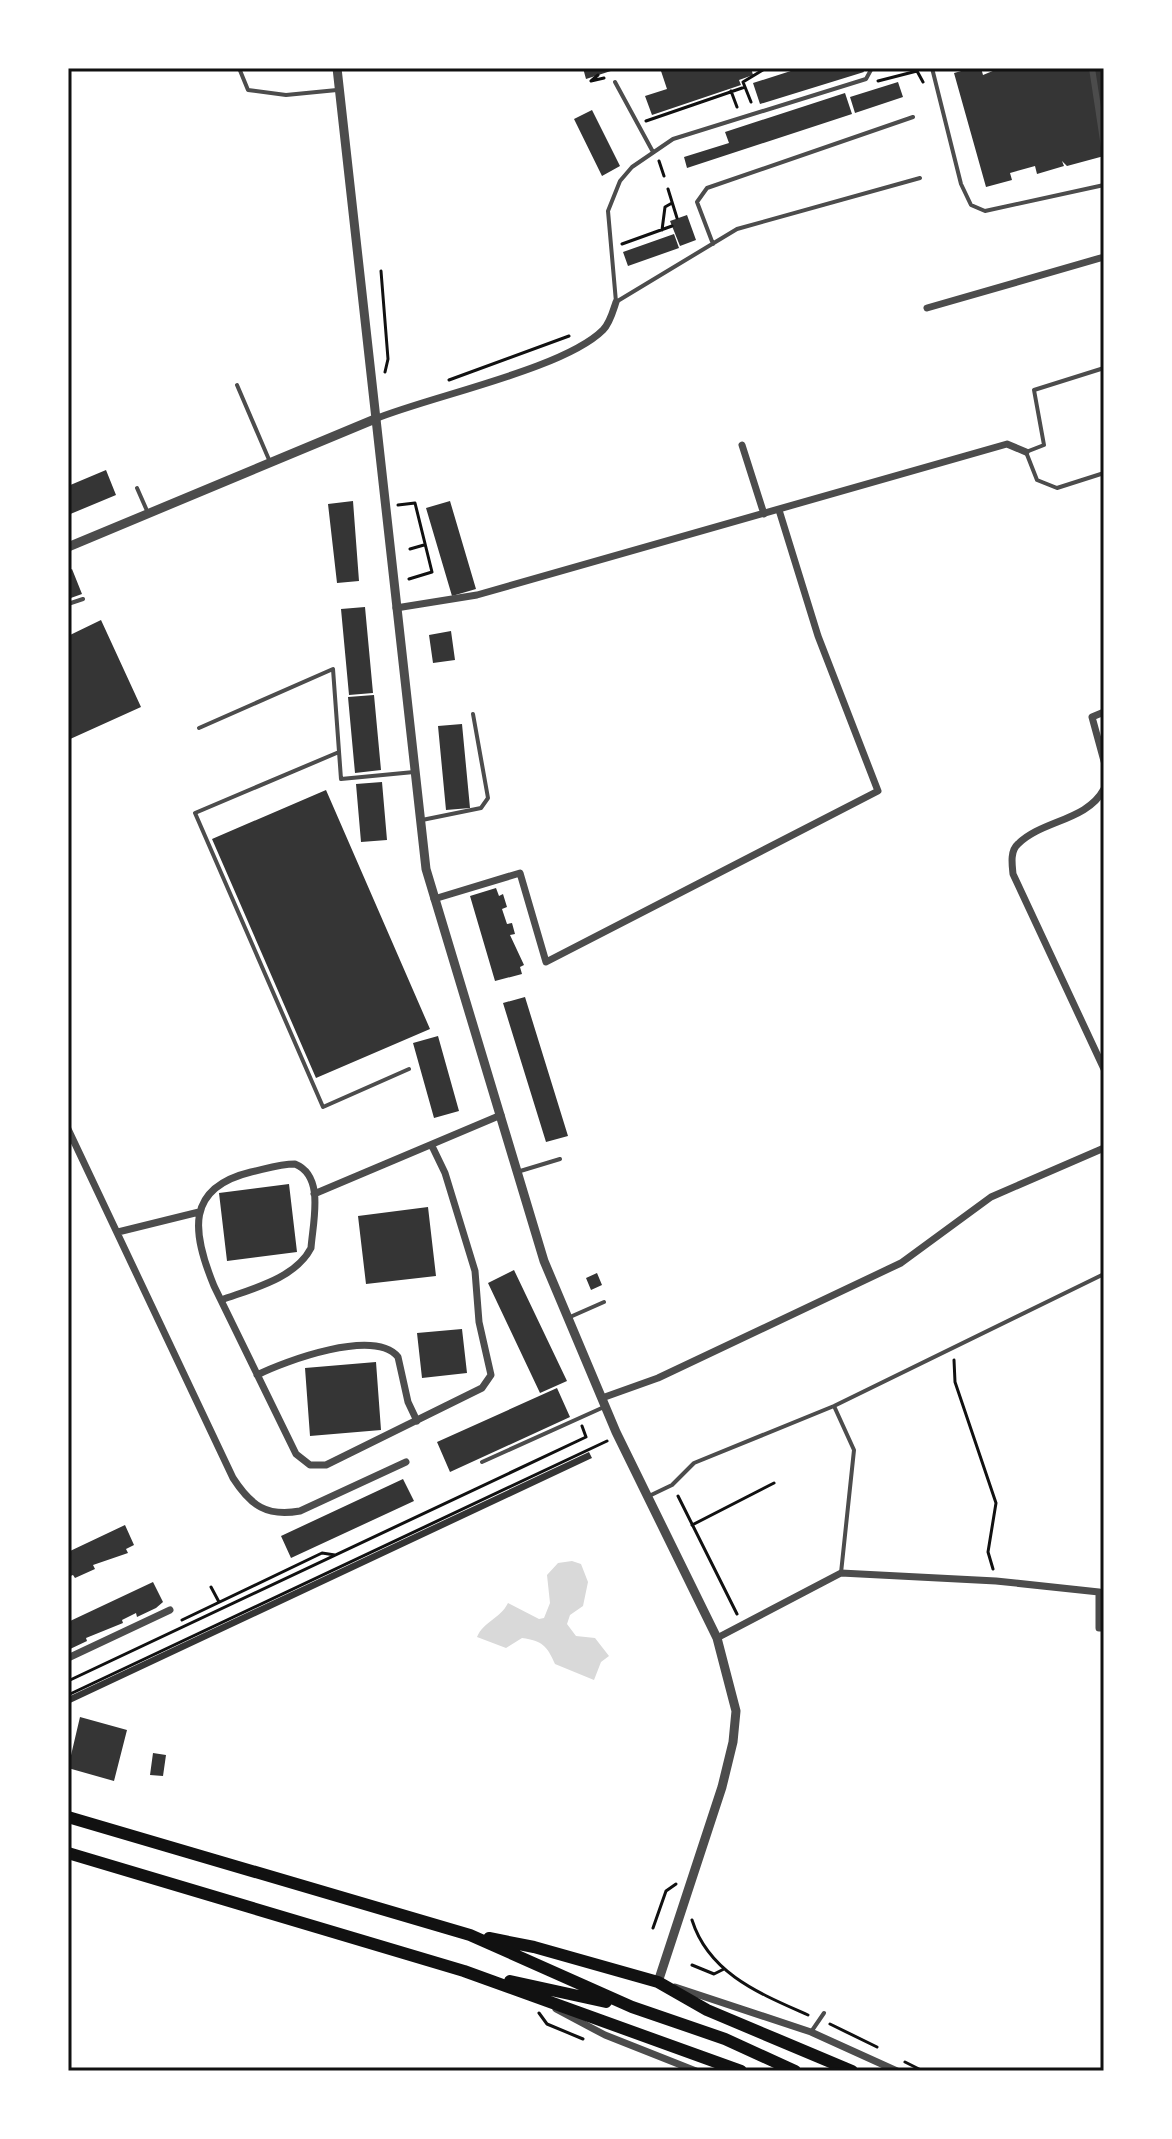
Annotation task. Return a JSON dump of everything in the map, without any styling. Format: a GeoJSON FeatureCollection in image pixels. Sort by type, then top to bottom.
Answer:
{"type":"FeatureCollection","features":[{"type":"Feature","properties":{"kind":"main road"},"geometry":{"type":"LineString","coordinates":[[68,1817],[470,1935],[534,1947],[658,1982],[707,2010],[852,2071]]}},
{"type":"Feature","properties":{"kind":"main road"},"geometry":{"type":"LineString","coordinates":[[68,1853],[464,1971],[741,2071]]}},
{"type":"Feature","properties":{"kind":"main road"},"geometry":{"type":"LineString","coordinates":[[470,1935],[632,2007],[725,2039],[795,2071]]}},
{"type":"Feature","properties":{"kind":"main road"},"geometry":{"type":"LineString","coordinates":[[464,1971],[632,2007]]}},
{"type":"Feature","properties":{"kind":"street"},"geometry":{"type":"LineString","coordinates":[[337,68],[414,772],[434,899],[534,1232],[619,1436],[717,1638],[736,1711],[733,1742],[658,1982],[811,2032],[897,2071]]}},
{"type":"Feature","properties":{"kind":"street"},"geometry":{"type":"LineString","coordinates":[[1092,68],[1100,101],[1104,147]]}},
{"type":"Feature","properties":{"kind":"street"},"geometry":{"type":"LineString","coordinates":[[927,308],[1104,257]]}},
{"type":"Feature","properties":{"kind":"street"},"geometry":{"type":"LineString","coordinates":[[68,547],[375,419],[529,368],[585,342],[604,329],[616,302]]}},
{"type":"Feature","properties":{"kind":"street"},"geometry":{"type":"LineString","coordinates":[[396,608],[477,595],[1007,444],[1026,452]]}},
{"type":"Feature","properties":{"kind":"street"},"geometry":{"type":"LineString","coordinates":[[742,445],[764,514]]}},
{"type":"Feature","properties":{"kind":"street"},"geometry":{"type":"LineString","coordinates":[[434,899],[520,873],[546,962],[878,791],[818,636],[779,510]]}},
{"type":"Feature","properties":{"kind":"street"},"geometry":{"type":"LineString","coordinates":[[1104,712],[1092,717],[1104,761]]}},
{"type":"Feature","properties":{"kind":"street"},"geometry":{"type":"LineString","coordinates":[[1104,789],[1088,807],[1017,844],[1012,857],[1013,874],[1104,1069]]}},
{"type":"Feature","properties":{"kind":"street"},"geometry":{"type":"LineString","coordinates":[[314,1194],[501,1115]]}},
{"type":"Feature","properties":{"kind":"street"},"geometry":{"type":"LineString","coordinates":[[68,1129],[233,1478],[246,1499],[261,1510],[281,1514],[300,1511],[406,1462]]}},
{"type":"Feature","properties":{"kind":"street"},"geometry":{"type":"LineString","coordinates":[[221,1300],[260,1286],[307,1257],[311,1248],[314,1194],[310,1174],[304,1167],[285,1164],[222,1181],[207,1192],[199,1212],[208,1271],[221,1300],[257,1375],[296,1454],[310,1465],[326,1465],[482,1388],[491,1375],[479,1322],[475,1271],[445,1173],[432,1146]]}},
{"type":"Feature","properties":{"kind":"street"},"geometry":{"type":"LineString","coordinates":[[604,1402],[901,1263],[991,1197],[1104,1148]]}},
{"type":"Feature","properties":{"kind":"street"},"geometry":{"type":"LineString","coordinates":[[118,1232],[199,1212]]}},
{"type":"Feature","properties":{"kind":"street"},"geometry":{"type":"LineString","coordinates":[[257,1375],[306,1354],[384,1347],[398,1357],[408,1402],[417,1421]]}},
{"type":"Feature","properties":{"kind":"street"},"geometry":{"type":"LineString","coordinates":[[717,1638],[841,1573],[996,1581],[1099,1592],[1099,1628],[1104,1628]]}},
{"type":"Feature","properties":{"kind":"street"},"geometry":{"type":"LineString","coordinates":[[68,1658],[170,1610]]}},
{"type":"Feature","properties":{"kind":"street"},"geometry":{"type":"LineString","coordinates":[[526,1993],[605,2035],[696,2071]]}},
{"type":"Feature","properties":{"kind":"lane"},"geometry":{"type":"LineString","coordinates":[[239,68],[248,90],[286,95],[339,90]]}},
{"type":"Feature","properties":{"kind":"lane"},"geometry":{"type":"LineString","coordinates":[[872,68],[866,79],[673,139],[620,181],[608,211],[616,302],[737,229],[920,178]]}},
{"type":"Feature","properties":{"kind":"lane"},"geometry":{"type":"LineString","coordinates":[[932,68],[961,184],[971,205],[985,211],[1104,185]]}},
{"type":"Feature","properties":{"kind":"lane"},"geometry":{"type":"LineString","coordinates":[[615,82],[655,152]]}},
{"type":"Feature","properties":{"kind":"lane"},"geometry":{"type":"LineString","coordinates":[[713,244],[697,202],[707,188],[913,117]]}},
{"type":"Feature","properties":{"kind":"lane"},"geometry":{"type":"LineString","coordinates":[[1104,368],[1034,390],[1044,445],[1026,452],[1037,480],[1057,488],[1104,473]]}},
{"type":"Feature","properties":{"kind":"lane"},"geometry":{"type":"LineString","coordinates":[[237,385],[270,462]]}},
{"type":"Feature","properties":{"kind":"lane"},"geometry":{"type":"LineString","coordinates":[[137,488],[148,513]]}},
{"type":"Feature","properties":{"kind":"lane"},"geometry":{"type":"LineString","coordinates":[[68,604],[83,599]]}},
{"type":"Feature","properties":{"kind":"lane"},"geometry":{"type":"LineString","coordinates":[[199,728],[333,669],[341,779],[414,772]]}},
{"type":"Feature","properties":{"kind":"lane"},"geometry":{"type":"LineString","coordinates":[[420,821],[481,808],[488,798],[473,714]]}},
{"type":"Feature","properties":{"kind":"lane"},"geometry":{"type":"LineString","coordinates":[[339,752],[195,813],[323,1107],[409,1069]]}},
{"type":"Feature","properties":{"kind":"lane"},"geometry":{"type":"LineString","coordinates":[[517,1172],[560,1159]]}},
{"type":"Feature","properties":{"kind":"lane"},"geometry":{"type":"LineString","coordinates":[[649,1496],[672,1485],[694,1463],[834,1406],[1104,1274]]}},
{"type":"Feature","properties":{"kind":"lane"},"geometry":{"type":"LineString","coordinates":[[568,1318],[604,1302]]}},
{"type":"Feature","properties":{"kind":"lane"},"geometry":{"type":"LineString","coordinates":[[482,1462],[604,1402]]}},
{"type":"Feature","properties":{"kind":"lane"},"geometry":{"type":"LineString","coordinates":[[834,1406],[854,1450],[841,1573]]}},
{"type":"Feature","properties":{"kind":"lane"},"geometry":{"type":"LineString","coordinates":[[811,2032],[824,2013]]}},
{"type":"Feature","properties":{"kind":"path"},"geometry":{"type":"LineString","coordinates":[[754,68],[760,68]]}},
{"type":"Feature","properties":{"kind":"path"},"geometry":{"type":"LineString","coordinates":[[753,105],[743,82],[766,68]]}},
{"type":"Feature","properties":{"kind":"path"},"geometry":{"type":"LineString","coordinates":[[882,82],[917,71],[921,83],[925,81],[923,77]]}},
{"type":"Feature","properties":{"kind":"path"},"geometry":{"type":"LineString","coordinates":[[653,119],[745,87]]}},
{"type":"Feature","properties":{"kind":"path"},"geometry":{"type":"LineString","coordinates":[[731,91],[737,109]]}},
{"type":"Feature","properties":{"kind":"path"},"geometry":{"type":"LineString","coordinates":[[655,152],[664,176]]}},
{"type":"Feature","properties":{"kind":"path"},"geometry":{"type":"LineString","coordinates":[[668,189],[677,218]]}},
{"type":"Feature","properties":{"kind":"path"},"geometry":{"type":"LineString","coordinates":[[662,230],[665,207],[672,203]]}},
{"type":"Feature","properties":{"kind":"path"},"geometry":{"type":"LineString","coordinates":[[611,248],[672,226]]}},
{"type":"Feature","properties":{"kind":"path"},"geometry":{"type":"LineString","coordinates":[[381,271],[388,359],[385,374]]}},
{"type":"Feature","properties":{"kind":"path"},"geometry":{"type":"LineString","coordinates":[[447,393],[444,382],[577,333]]}},
{"type":"Feature","properties":{"kind":"path"},"geometry":{"type":"LineString","coordinates":[[404,504],[415,503],[432,572],[414,578]]}},
{"type":"Feature","properties":{"kind":"path"},"geometry":{"type":"LineString","coordinates":[[410,549],[424,545]]}},
{"type":"Feature","properties":{"kind":"path"},"geometry":{"type":"LineString","coordinates":[[953,1349],[955,1382],[996,1503],[988,1552],[996,1581]]}},
{"type":"Feature","properties":{"kind":"path"},"geometry":{"type":"LineString","coordinates":[[68,1681],[586,1437],[582,1426]]}},
{"type":"Feature","properties":{"kind":"path"},"geometry":{"type":"LineString","coordinates":[[68,1695],[619,1436]]}},
{"type":"Feature","properties":{"kind":"path"},"geometry":{"type":"LineString","coordinates":[[692,1525],[774,1483]]}},
{"type":"Feature","properties":{"kind":"path"},"geometry":{"type":"LineString","coordinates":[[672,1485],[743,1626]]}},
{"type":"Feature","properties":{"kind":"path"},"geometry":{"type":"LineString","coordinates":[[182,1620],[322,1553],[339,1555]]}},
{"type":"Feature","properties":{"kind":"path"},"geometry":{"type":"LineString","coordinates":[[211,1587],[219,1602]]}},
{"type":"Feature","properties":{"kind":"path"},"geometry":{"type":"LineString","coordinates":[[102,1658],[105,1664]]}},
{"type":"Feature","properties":{"kind":"path"},"geometry":{"type":"LineString","coordinates":[[653,1928],[666,1891]]}},
{"type":"Feature","properties":{"kind":"path"},"geometry":{"type":"LineString","coordinates":[[685,1896],[697,1934],[724,1969],[741,1984],[882,2049]]}},
{"type":"Feature","properties":{"kind":"path"},"geometry":{"type":"LineString","coordinates":[[692,1965],[714,1974],[724,1969]]}},
{"type":"Feature","properties":{"kind":"path"},"geometry":{"type":"LineString","coordinates":[[896,2056],[923,2071]]}},
{"type":"Feature","properties":{"kind":"shaded area"},"geometry":{"type":"Polygon","coordinates":[[[572,1561],[581,1564],[588,1582],[583,1606],[570,1615],[567,1624],[576,1636],[595,1638],[609,1656],[601,1662],[594,1680],[555,1664],[547,1649],[535,1641],[522,1638],[506,1648],[477,1637],[508,1603],[539,1619],[544,1618],[550,1603],[547,1575],[558,1563],[572,1561]]]}},
{"type":"Feature","properties":{"kind":"building"},"geometry":{"type":"Polygon","coordinates":[[[583,68],[617,68],[617,69],[586,79],[583,68]]]}},
{"type":"Feature","properties":{"kind":"building"},"geometry":{"type":"Polygon","coordinates":[[[660,68],[751,68],[753,75],[739,80],[741,85],[652,115],[645,96],[667,89],[660,68]]]}},
{"type":"Feature","properties":{"kind":"building"},"geometry":{"type":"Polygon","coordinates":[[[800,68],[862,68],[864,72],[760,104],[753,83],[800,68]]]}},
{"type":"Feature","properties":{"kind":"building"},"geometry":{"type":"Polygon","coordinates":[[[981,68],[983,75],[1000,68],[1104,68],[1104,156],[1067,166],[1062,161],[1064,166],[1037,174],[1035,166],[1010,173],[1012,180],[986,187],[954,73],[981,68]]]}},
{"type":"Feature","properties":{"kind":"building"},"geometry":{"type":"Polygon","coordinates":[[[898,82],[903,97],[855,113],[850,97],[898,82]]]}},
{"type":"Feature","properties":{"kind":"building"},"geometry":{"type":"Polygon","coordinates":[[[845,93],[852,114],[687,168],[684,157],[729,143],[725,132],[845,93]]]}},
{"type":"Feature","properties":{"kind":"building"},"geometry":{"type":"Polygon","coordinates":[[[592,110],[620,166],[602,176],[574,119],[592,110]]]}},
{"type":"Feature","properties":{"kind":"building"},"geometry":{"type":"Polygon","coordinates":[[[687,215],[696,240],[680,246],[670,221],[687,215]]]}},
{"type":"Feature","properties":{"kind":"building"},"geometry":{"type":"Polygon","coordinates":[[[674,234],[679,248],[628,266],[623,252],[674,234]]]}},
{"type":"Feature","properties":{"kind":"building"},"geometry":{"type":"Polygon","coordinates":[[[106,470],[116,495],[68,515],[68,486],[106,470]]]}},
{"type":"Feature","properties":{"kind":"building"},"geometry":{"type":"Polygon","coordinates":[[[353,501],[359,581],[337,583],[328,504],[353,501]]]}},
{"type":"Feature","properties":{"kind":"building"},"geometry":{"type":"Polygon","coordinates":[[[450,501],[476,589],[452,596],[426,508],[450,501]]]}},
{"type":"Feature","properties":{"kind":"building"},"geometry":{"type":"Polygon","coordinates":[[[72,569],[82,594],[68,599],[68,571],[72,569]]]}},
{"type":"Feature","properties":{"kind":"building"},"geometry":{"type":"Polygon","coordinates":[[[365,607],[373,693],[349,695],[341,609],[365,607]]]}},
{"type":"Feature","properties":{"kind":"building"},"geometry":{"type":"Polygon","coordinates":[[[101,620],[141,707],[68,740],[68,636],[101,620]]]}},
{"type":"Feature","properties":{"kind":"building"},"geometry":{"type":"Polygon","coordinates":[[[451,631],[455,660],[433,663],[429,635],[451,631]]]}},
{"type":"Feature","properties":{"kind":"building"},"geometry":{"type":"Polygon","coordinates":[[[374,695],[381,770],[355,773],[348,697],[374,695]]]}},
{"type":"Feature","properties":{"kind":"building"},"geometry":{"type":"Polygon","coordinates":[[[462,724],[470,808],[446,810],[438,726],[462,724]]]}},
{"type":"Feature","properties":{"kind":"building"},"geometry":{"type":"Polygon","coordinates":[[[382,782],[387,840],[361,842],[356,784],[382,782]]]}},
{"type":"Feature","properties":{"kind":"building"},"geometry":{"type":"Polygon","coordinates":[[[326,790],[430,1029],[316,1078],[212,839],[326,790]]]}},
{"type":"Feature","properties":{"kind":"building"},"geometry":{"type":"Polygon","coordinates":[[[496,888],[499,896],[503,894],[507,907],[502,909],[507,924],[512,923],[515,934],[510,935],[524,965],[520,967],[522,974],[495,981],[470,896],[496,888]]]}},
{"type":"Feature","properties":{"kind":"building"},"geometry":{"type":"Polygon","coordinates":[[[525,997],[568,1136],[546,1142],[503,1003],[525,997]]]}},
{"type":"Feature","properties":{"kind":"building"},"geometry":{"type":"Polygon","coordinates":[[[438,1036],[459,1111],[434,1118],[413,1043],[438,1036]]]}},
{"type":"Feature","properties":{"kind":"building"},"geometry":{"type":"Polygon","coordinates":[[[289,1184],[297,1252],[227,1261],[219,1193],[289,1184]]]}},
{"type":"Feature","properties":{"kind":"building"},"geometry":{"type":"Polygon","coordinates":[[[428,1207],[436,1276],[366,1284],[358,1216],[428,1207]]]}},
{"type":"Feature","properties":{"kind":"building"},"geometry":{"type":"Polygon","coordinates":[[[514,1270],[567,1381],[540,1393],[488,1283],[514,1270]]]}},
{"type":"Feature","properties":{"kind":"building"},"geometry":{"type":"Polygon","coordinates":[[[597,1273],[602,1285],[591,1290],[586,1278],[597,1273]]]}},
{"type":"Feature","properties":{"kind":"building"},"geometry":{"type":"Polygon","coordinates":[[[462,1329],[467,1373],[422,1378],[417,1333],[462,1329]]]}},
{"type":"Feature","properties":{"kind":"building"},"geometry":{"type":"Polygon","coordinates":[[[376,1362],[381,1430],[310,1436],[305,1368],[376,1362]]]}},
{"type":"Feature","properties":{"kind":"building"},"geometry":{"type":"Polygon","coordinates":[[[557,1388],[570,1417],[450,1472],[437,1442],[557,1388]]]}},
{"type":"Feature","properties":{"kind":"building"},"geometry":{"type":"Polygon","coordinates":[[[589,1452],[592,1458],[68,1704],[68,1697],[589,1452]]]}},
{"type":"Feature","properties":{"kind":"building"},"geometry":{"type":"Polygon","coordinates":[[[403,1479],[414,1501],[291,1558],[281,1536],[403,1479]]]}},
{"type":"Feature","properties":{"kind":"building"},"geometry":{"type":"Polygon","coordinates":[[[125,1525],[134,1545],[126,1549],[128,1553],[93,1565],[95,1569],[75,1578],[73,1575],[68,1577],[68,1552],[125,1525]]]}},
{"type":"Feature","properties":{"kind":"building"},"geometry":{"type":"Polygon","coordinates":[[[153,1582],[163,1602],[156,1608],[137,1617],[136,1613],[122,1620],[123,1623],[86,1638],[87,1641],[68,1650],[68,1622],[153,1582]]]}},
{"type":"Feature","properties":{"kind":"building"},"geometry":{"type":"Polygon","coordinates":[[[80,1717],[127,1730],[114,1781],[68,1768],[80,1717]]]}},
{"type":"Feature","properties":{"kind":"building"},"geometry":{"type":"Polygon","coordinates":[[[153,1753],[166,1755],[163,1776],[150,1775],[153,1753]]]}}]}
